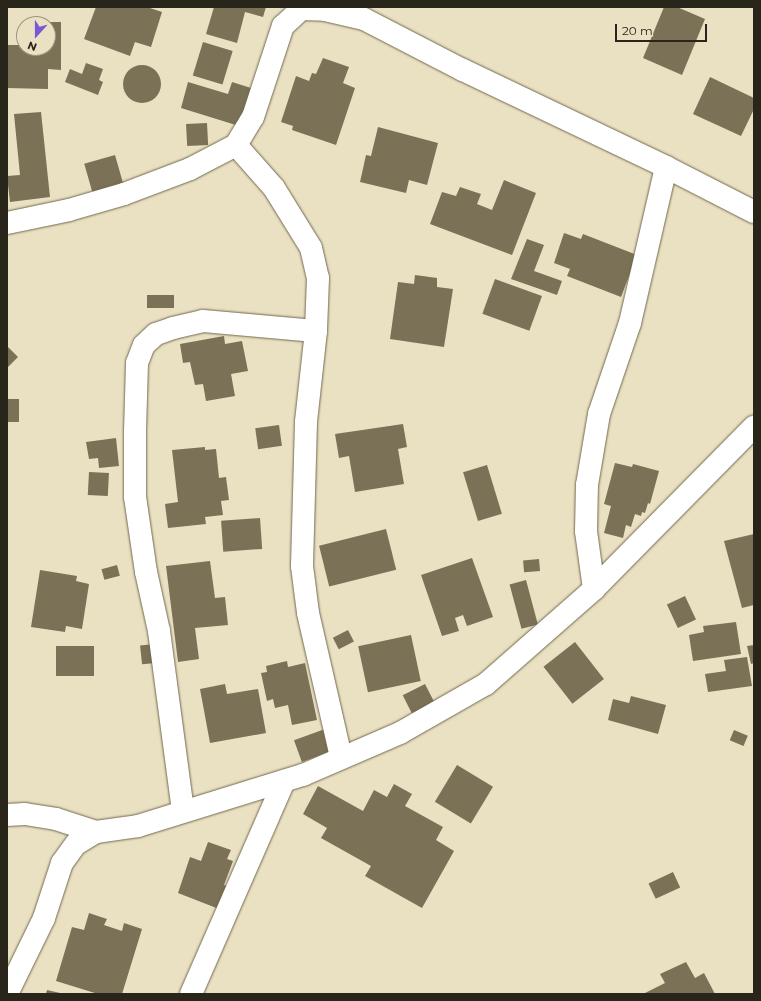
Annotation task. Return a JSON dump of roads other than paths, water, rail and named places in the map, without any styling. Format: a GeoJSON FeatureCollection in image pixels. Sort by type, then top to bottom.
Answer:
{"type":"FeatureCollection","features":[{"type":"Feature","properties":{"kind":"street"},"geometry":{"type":"LineString","coordinates":[[7,223],[69,210],[124,194],[190,169],[236,145],[253,117],[283,26],[301,8],[325,10],[364,19],[470,73],[666,167],[754,212]]}},
{"type":"Feature","properties":{"kind":"street"},"geometry":{"type":"LineString","coordinates":[[236,145],[274,188],[311,248],[318,278],[316,331],[306,422],[302,566],[308,613],[341,757]]}},
{"type":"Feature","properties":{"kind":"street"},"geometry":{"type":"LineString","coordinates":[[594,589],[586,524],[587,485],[599,414],[630,323],[666,167]]}},
{"type":"Feature","properties":{"kind":"street"},"geometry":{"type":"LineString","coordinates":[[183,811],[159,631],[146,572],[135,497],[137,363],[144,345],[156,334],[173,328],[203,321],[316,331]]}},
{"type":"Feature","properties":{"kind":"street"},"geometry":{"type":"LineString","coordinates":[[7,994],[44,918],[62,863],[76,844],[96,832],[138,826],[303,775],[341,757],[400,733],[486,684],[594,589],[754,426]]}},
{"type":"Feature","properties":{"kind":"street"},"geometry":{"type":"LineString","coordinates":[[191,994],[284,781]]}},
{"type":"Feature","properties":{"kind":"street"},"geometry":{"type":"LineString","coordinates":[[7,815],[25,814],[56,819],[96,832]]}}]}
